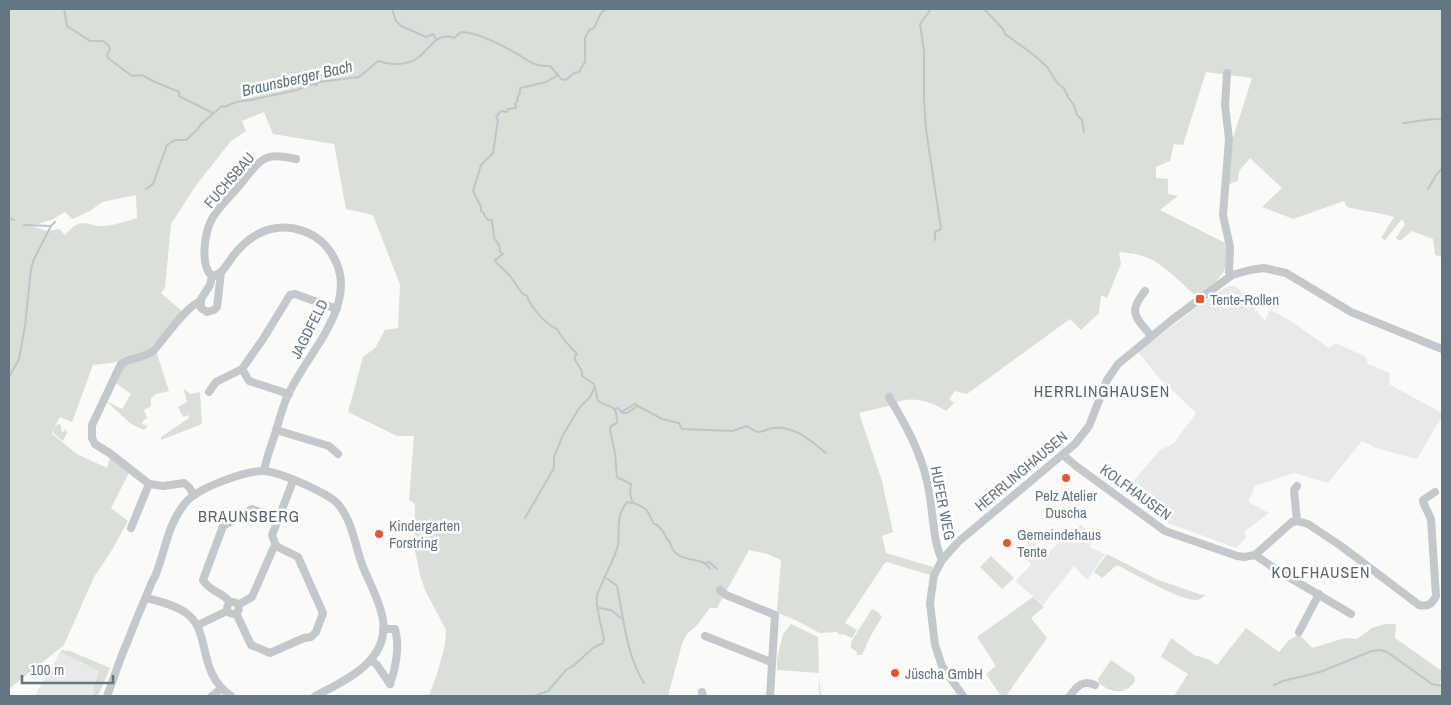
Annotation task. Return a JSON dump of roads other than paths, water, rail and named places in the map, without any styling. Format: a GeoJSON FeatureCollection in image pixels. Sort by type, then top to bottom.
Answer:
{"type":"FeatureCollection","features":[{"type":"Feature","properties":{"kind":"street"},"geometry":{"type":"LineString","coordinates":[[1227,73],[1225,105],[1228,139],[1223,215],[1230,247],[1229,272],[1232,275]]}},
{"type":"Feature","properties":{"kind":"street","name":"FUCHSBAU"},"geometry":{"type":"LineString","coordinates":[[212,276],[205,266],[204,258],[208,228],[213,217],[256,166],[267,157],[279,156],[296,159]]}},
{"type":"Feature","properties":{"kind":"street","name":"JAGDFELD"},"geometry":{"type":"LineString","coordinates":[[212,276],[221,272],[239,250],[256,234],[279,227],[300,230],[323,243],[333,257],[341,285],[337,309],[324,336],[289,394],[264,471]]}},
{"type":"Feature","properties":{"kind":"street","name":"HERRLINGHAUSEN"},"geometry":{"type":"LineString","coordinates":[[963,696],[942,666],[934,639],[930,612],[931,589],[934,574],[942,560],[958,542],[1075,444],[1089,426],[1112,371],[1125,357],[1232,275],[1257,268],[1286,273],[1351,312],[1442,349]]}},
{"type":"Feature","properties":{"kind":"street"},"geometry":{"type":"LineString","coordinates":[[212,276],[210,285],[202,296],[201,308],[205,312],[216,309],[221,272]]}},
{"type":"Feature","properties":{"kind":"street"},"geometry":{"type":"LineString","coordinates":[[1145,291],[1138,301],[1134,312],[1136,318],[1151,336]]}},
{"type":"Feature","properties":{"kind":"street"},"geometry":{"type":"LineString","coordinates":[[209,392],[216,382],[242,369],[290,295],[295,294],[337,309]]}},
{"type":"Feature","properties":{"kind":"street"},"geometry":{"type":"LineString","coordinates":[[194,495],[184,483],[163,486],[149,484],[95,444],[92,438],[92,425],[121,364],[151,352],[196,303],[201,302]]}},
{"type":"Feature","properties":{"kind":"street"},"geometry":{"type":"LineString","coordinates":[[242,369],[249,381],[289,394]]}},
{"type":"Feature","properties":{"kind":"street","name":"HUFER WEG"},"geometry":{"type":"LineString","coordinates":[[889,397],[912,436],[927,480],[938,551],[942,560]]}},
{"type":"Feature","properties":{"kind":"street"},"geometry":{"type":"LineString","coordinates":[[276,430],[329,446],[338,454]]}},
{"type":"Feature","properties":{"kind":"street","name":"KOLFHAUSEN"},"geometry":{"type":"LineString","coordinates":[[1063,454],[1076,466],[1165,531],[1237,556],[1255,555]]}},
{"type":"Feature","properties":{"kind":"street"},"geometry":{"type":"LineString","coordinates":[[107,696],[127,643],[156,576],[171,525],[180,510],[194,495],[226,480],[264,471],[328,495],[344,512],[350,523],[363,568],[379,605],[383,621],[379,645],[371,660],[352,677],[316,696]]}},
{"type":"Feature","properties":{"kind":"street"},"geometry":{"type":"LineString","coordinates":[[278,518],[252,509],[223,526],[203,580],[208,588],[223,594],[230,602],[235,602],[251,645],[270,653],[304,638],[311,638],[316,632],[323,613],[298,557],[276,546],[272,535],[294,481]]}},
{"type":"Feature","properties":{"kind":"street"},"geometry":{"type":"LineString","coordinates":[[131,528],[149,484]]}},
{"type":"Feature","properties":{"kind":"street"},"geometry":{"type":"LineString","coordinates":[[1297,486],[1294,490],[1297,521]]}},
{"type":"Feature","properties":{"kind":"street"},"geometry":{"type":"LineString","coordinates":[[1351,614],[1255,555],[1292,522],[1297,521],[1308,524],[1341,546],[1419,605],[1430,605],[1436,596],[1433,567],[1433,531],[1423,500],[1435,492]]}},
{"type":"Feature","properties":{"kind":"street"},"geometry":{"type":"LineString","coordinates":[[227,611],[231,614],[252,597],[276,546]]}},
{"type":"Feature","properties":{"kind":"street"},"geometry":{"type":"LineString","coordinates":[[720,590],[726,595],[774,615],[770,696]]}},
{"type":"Feature","properties":{"kind":"street"},"geometry":{"type":"LineString","coordinates":[[1299,632],[1319,594]]}},
{"type":"Feature","properties":{"kind":"street"},"geometry":{"type":"LineString","coordinates":[[146,598],[186,612],[198,625],[210,671],[221,689],[231,696]]}},
{"type":"Feature","properties":{"kind":"street"},"geometry":{"type":"LineString","coordinates":[[227,611],[227,606],[230,602]]}},
{"type":"Feature","properties":{"kind":"street"},"geometry":{"type":"LineString","coordinates":[[198,625],[227,611]]}},
{"type":"Feature","properties":{"kind":"street"},"geometry":{"type":"LineString","coordinates":[[371,660],[377,665],[390,684],[394,673],[398,638],[394,629],[383,629]]}},
{"type":"Feature","properties":{"kind":"street"},"geometry":{"type":"LineString","coordinates":[[705,636],[771,662]]}},
{"type":"Feature","properties":{"kind":"street"},"geometry":{"type":"LineString","coordinates":[[1070,696],[1081,684],[1089,682],[1095,685]]}},
{"type":"Feature","properties":{"kind":"street"},"geometry":{"type":"LineString","coordinates":[[212,696],[221,689]]}},
{"type":"Feature","properties":{"kind":"waterway"},"geometry":{"type":"LineString","coordinates":[[64,9],[67,26],[90,41],[103,41],[109,46],[108,58],[132,76],[142,75],[179,92],[179,96],[213,113]]}},
{"type":"Feature","properties":{"kind":"waterway"},"geometry":{"type":"LineString","coordinates":[[392,9],[396,21],[401,26],[426,37],[433,34],[436,39]]}},
{"type":"Feature","properties":{"kind":"waterway"},"geometry":{"type":"LineString","coordinates":[[606,9],[601,13],[594,28],[589,30],[585,38],[585,62],[579,72],[574,73],[566,80],[561,79],[558,75],[546,82],[520,88],[518,101],[515,103],[516,108],[508,109],[507,112],[501,111],[496,117],[498,120],[493,153],[481,165],[473,191],[481,211],[488,220],[492,220],[494,238],[499,245],[500,252],[503,254],[495,260],[496,262],[510,276],[522,293],[527,296],[539,315],[557,329],[563,339],[577,354],[575,360],[582,371],[582,376],[594,384],[598,401],[614,409],[616,412],[617,423],[611,426],[610,429],[617,477],[631,484],[632,502],[646,509],[653,523],[660,528],[668,541]]}},
{"type":"Feature","properties":{"kind":"waterway"},"geometry":{"type":"LineString","coordinates":[[931,9],[920,24],[924,51],[926,129],[941,229],[935,232],[935,240]]}},
{"type":"Feature","properties":{"kind":"waterway"},"geometry":{"type":"LineString","coordinates":[[984,9],[1003,29],[1005,34],[1047,67],[1058,84],[1064,88],[1074,105],[1077,115],[1082,120],[1084,132]]}},
{"type":"Feature","properties":{"kind":"waterway","name":"Braunsberger Bach"},"geometry":{"type":"LineString","coordinates":[[146,189],[153,184],[167,145],[175,140],[186,140],[222,106],[225,107],[236,102],[297,90],[313,84],[316,85],[319,82],[359,77],[378,61],[392,64],[407,63],[421,56],[433,43],[442,37],[454,38],[461,32],[474,34],[494,42],[534,64],[550,66],[558,75]]}},
{"type":"Feature","properties":{"kind":"waterway"},"geometry":{"type":"LineString","coordinates":[[1403,123],[1442,119]]}},
{"type":"Feature","properties":{"kind":"waterway"},"geometry":{"type":"LineString","coordinates":[[1428,189],[1442,169]]}},
{"type":"Feature","properties":{"kind":"waterway"},"geometry":{"type":"LineString","coordinates":[[9,218],[14,220]]}},
{"type":"Feature","properties":{"kind":"waterway","name":"Braunsberger Bach"},"geometry":{"type":"LineString","coordinates":[[9,377],[19,359],[25,326],[31,269],[34,259],[51,226],[55,222]]}},
{"type":"Feature","properties":{"kind":"waterway"},"geometry":{"type":"LineString","coordinates":[[24,225],[51,226]]}},
{"type":"Feature","properties":{"kind":"waterway"},"geometry":{"type":"LineString","coordinates":[[525,518],[554,468],[554,457],[563,435],[595,387]]}},
{"type":"Feature","properties":{"kind":"waterway"},"geometry":{"type":"LineString","coordinates":[[621,412],[635,404],[638,406]]}},
{"type":"Feature","properties":{"kind":"waterway"},"geometry":{"type":"LineString","coordinates":[[615,409],[617,408],[623,413],[627,413],[638,406],[662,419],[679,423],[682,429],[733,431],[746,426],[757,432],[773,428],[788,429],[802,435],[826,453]]}},
{"type":"Feature","properties":{"kind":"waterway"},"geometry":{"type":"LineString","coordinates":[[534,696],[548,691],[566,670],[593,648],[603,643],[597,596],[617,548],[621,513],[627,502],[631,503]]}},
{"type":"Feature","properties":{"kind":"waterway"},"geometry":{"type":"LineString","coordinates":[[669,540],[673,550],[681,557],[703,562],[710,569]]}},
{"type":"Feature","properties":{"kind":"waterway"},"geometry":{"type":"LineString","coordinates":[[706,563],[709,562],[717,569]]}},
{"type":"Feature","properties":{"kind":"waterway"},"geometry":{"type":"LineString","coordinates":[[605,577],[617,586],[629,649],[644,683]]}},
{"type":"Feature","properties":{"kind":"waterway"},"geometry":{"type":"LineString","coordinates":[[599,608],[611,610],[621,618]]}},
{"type":"Feature","properties":{"kind":"waterway"},"geometry":{"type":"LineString","coordinates":[[1274,685],[1320,672],[1372,651],[1380,650],[1387,652],[1432,684],[1442,686]]}},
{"type":"Feature","properties":{"kind":"place","name":"Tente-Rollen"},"geometry":{"type":"Point","coordinates":[1200,299]}},
{"type":"Feature","properties":{"kind":"place","name":"Pelz Atelier Duscha"},"geometry":{"type":"Point","coordinates":[1066,478]}},
{"type":"Feature","properties":{"kind":"place","name":"Kindergarten Forstring"},"geometry":{"type":"Point","coordinates":[379,534]}},
{"type":"Feature","properties":{"kind":"place","name":"Gemeindehaus Tente"},"geometry":{"type":"Point","coordinates":[1007,543]}},
{"type":"Feature","properties":{"kind":"place","name":"Jüscha GmbH"},"geometry":{"type":"Point","coordinates":[895,673]}},
{"type":"Feature","properties":{"kind":"district","name":"HERRLINGHAUSEN"},"geometry":{"type":"Point","coordinates":[1102,391]}},
{"type":"Feature","properties":{"kind":"district","name":"BRAUNSBERG"},"geometry":{"type":"Point","coordinates":[249,516]}},
{"type":"Feature","properties":{"kind":"district","name":"KOLFHAUSEN"},"geometry":{"type":"Point","coordinates":[1321,572]}}]}
